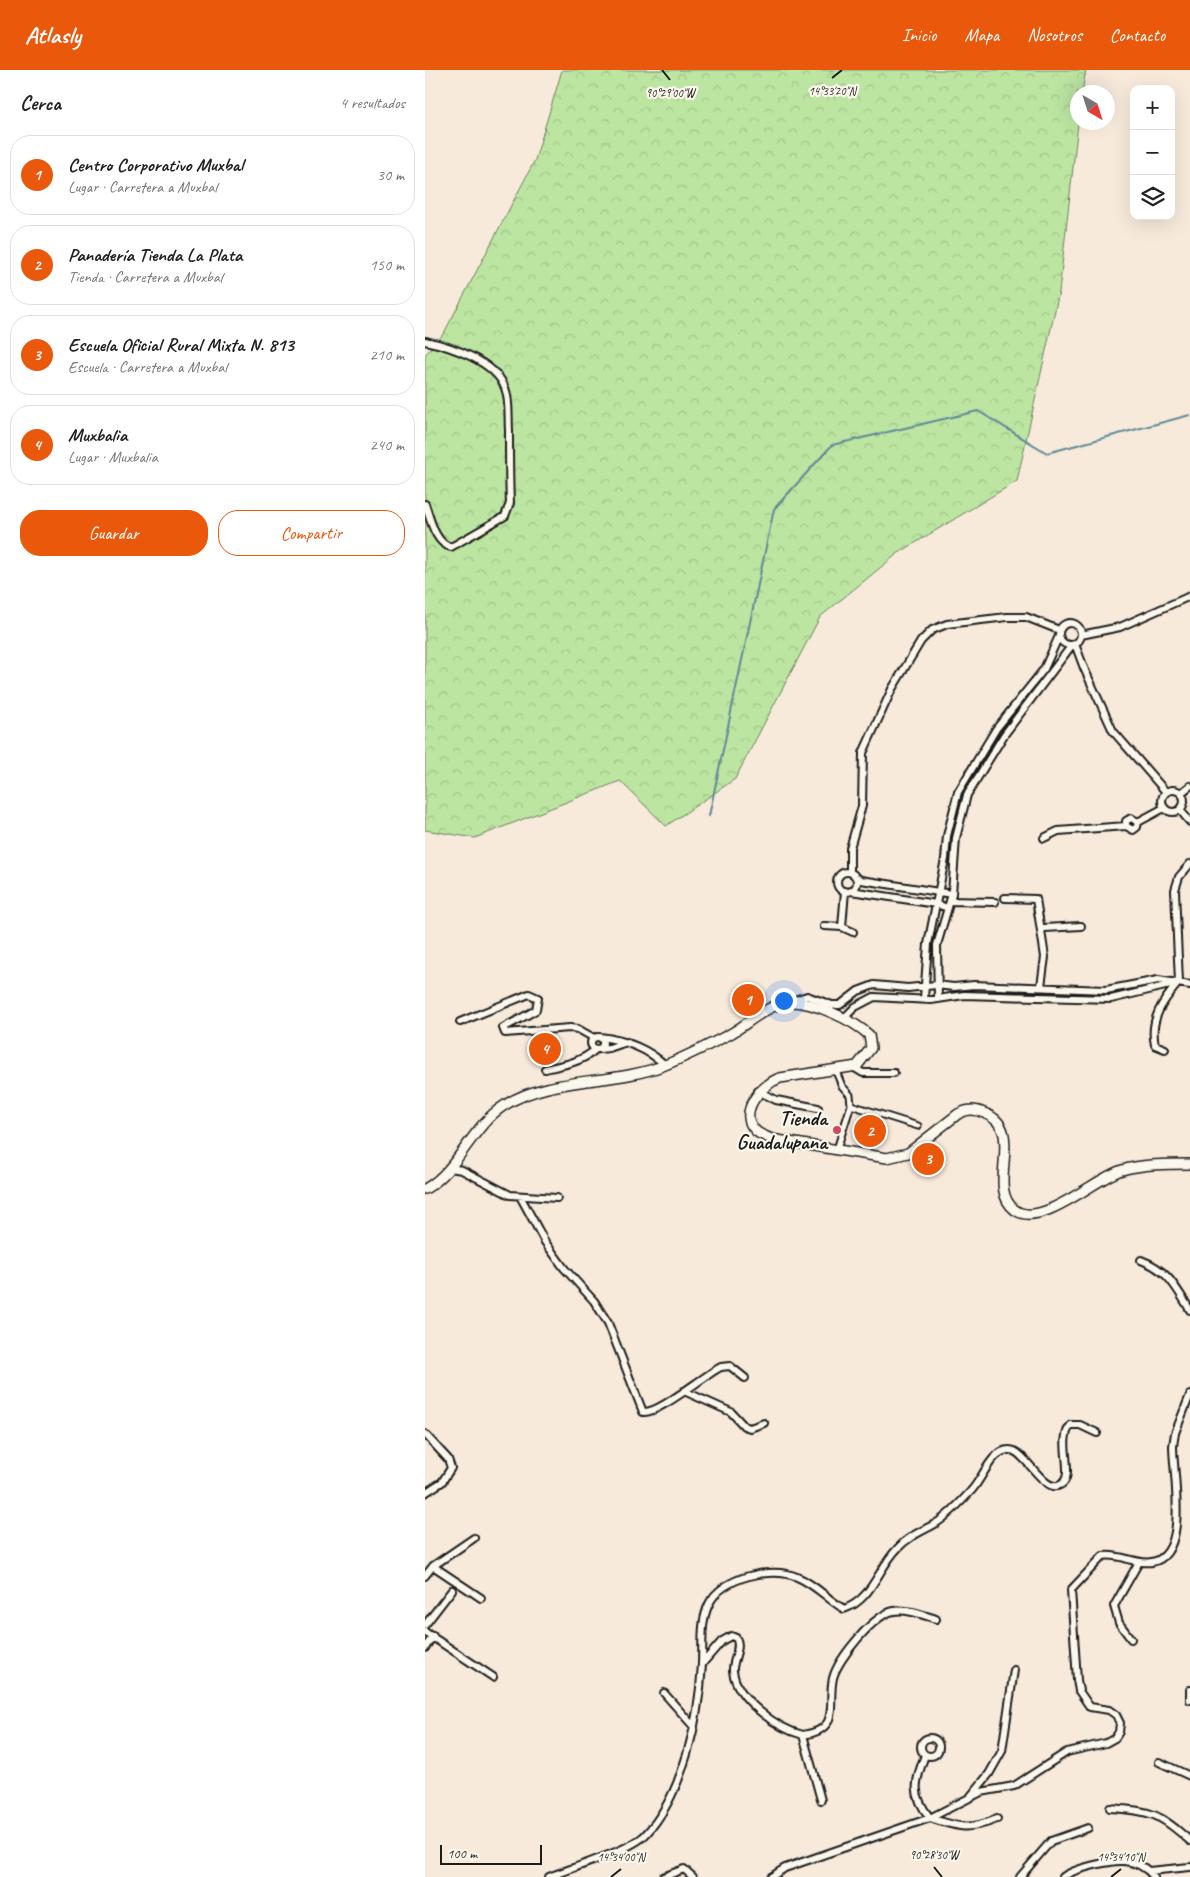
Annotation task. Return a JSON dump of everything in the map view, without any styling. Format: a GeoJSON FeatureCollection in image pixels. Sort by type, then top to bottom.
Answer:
{"type":"FeatureCollection","features":[{"type":"Feature","properties":{"kind":"main road"},"geometry":{"type":"LineString","coordinates":[[425,1190],[460,1157],[484,1122],[513,1100],[551,1088],[647,1072],[703,1049],[774,1006],[790,1002],[802,1003],[844,1018],[863,1029],[869,1035],[871,1041],[867,1054],[857,1066],[780,1078],[771,1081],[758,1091],[753,1101],[750,1117],[755,1131],[771,1139],[880,1158],[903,1156],[958,1114],[967,1110],[979,1111],[995,1118],[1004,1132],[1006,1153],[1004,1183],[1007,1201],[1016,1211],[1031,1216],[1053,1208],[1113,1173],[1136,1168],[1190,1164]]}},
{"type":"Feature","properties":{"kind":"street"},"geometry":{"type":"LineString","coordinates":[[425,341],[449,345],[477,359],[492,371],[505,387],[508,404],[510,503],[505,516],[451,547],[445,546],[438,539],[425,504]]}},
{"type":"Feature","properties":{"kind":"street"},"geometry":{"type":"LineString","coordinates":[[938,999],[936,985],[937,945],[952,894],[956,838],[967,795],[1004,735],[1081,635],[1120,627],[1190,596]]}},
{"type":"Feature","properties":{"kind":"street"},"geometry":{"type":"LineString","coordinates":[[850,872],[850,848],[862,806],[863,753],[892,689],[926,634],[939,626],[947,624],[1007,617],[1026,617],[1059,633],[1062,642],[1074,644]]}},
{"type":"Feature","properties":{"kind":"street"},"geometry":{"type":"LineString","coordinates":[[924,998],[923,986],[927,944],[936,904],[947,836],[958,792],[996,729],[1044,668],[1059,633],[1065,624],[1071,623],[1079,628],[1081,635]]}},
{"type":"Feature","properties":{"kind":"street"},"geometry":{"type":"LineString","coordinates":[[1074,644],[1113,731],[1166,792]]}},
{"type":"Feature","properties":{"kind":"street"},"geometry":{"type":"LineString","coordinates":[[1181,793],[1190,786]]}},
{"type":"Feature","properties":{"kind":"street"},"geometry":{"type":"LineString","coordinates":[[1180,810],[1170,812],[1164,808],[1162,798],[1166,792],[1172,790],[1181,793]]}},
{"type":"Feature","properties":{"kind":"street"},"geometry":{"type":"LineString","coordinates":[[1180,810],[1184,802],[1181,793]]}},
{"type":"Feature","properties":{"kind":"street"},"geometry":{"type":"LineString","coordinates":[[1045,838],[1058,831],[1126,826],[1129,830],[1135,830],[1138,822],[1164,808]]}},
{"type":"Feature","properties":{"kind":"street"},"geometry":{"type":"LineString","coordinates":[[1180,810],[1190,822]]}},
{"type":"Feature","properties":{"kind":"street"},"geometry":{"type":"LineString","coordinates":[[1165,1049],[1155,1045],[1153,1026],[1163,1002],[1179,982],[1175,890],[1179,877],[1190,864]]}},
{"type":"Feature","properties":{"kind":"street"},"geometry":{"type":"LineString","coordinates":[[952,894],[861,880],[850,872],[843,873],[837,881],[839,887],[848,891],[936,904],[995,902]]}},
{"type":"Feature","properties":{"kind":"street"},"geometry":{"type":"LineString","coordinates":[[842,927],[848,891],[856,886],[856,877]]}},
{"type":"Feature","properties":{"kind":"street"},"geometry":{"type":"LineString","coordinates":[[1005,898],[1036,900],[1045,957],[1041,986]]}},
{"type":"Feature","properties":{"kind":"street"},"geometry":{"type":"LineString","coordinates":[[824,926],[842,927],[853,932]]}},
{"type":"Feature","properties":{"kind":"street"},"geometry":{"type":"LineString","coordinates":[[1041,931],[1044,928],[1081,926]]}},
{"type":"Feature","properties":{"kind":"street"},"geometry":{"type":"LineString","coordinates":[[790,1002],[807,996],[832,1005],[840,1004],[858,991],[873,985],[908,988],[936,985],[1041,986],[1106,990],[1158,980],[1190,985]]}},
{"type":"Feature","properties":{"kind":"street"},"geometry":{"type":"LineString","coordinates":[[844,1018],[855,1007],[874,996],[938,999],[964,995],[1111,999],[1168,987],[1179,982]]}},
{"type":"Feature","properties":{"kind":"street"},"geometry":{"type":"LineString","coordinates":[[460,1022],[529,994],[538,998],[536,1010],[503,1028],[505,1033],[570,1028],[578,1029],[604,1043],[588,1056],[576,1062],[545,1069]]}},
{"type":"Feature","properties":{"kind":"street"},"geometry":{"type":"LineString","coordinates":[[597,1038],[627,1042],[656,1056],[665,1065]]}},
{"type":"Feature","properties":{"kind":"street"},"geometry":{"type":"LineString","coordinates":[[597,1038],[591,1044],[598,1049],[609,1048],[627,1042]]}},
{"type":"Feature","properties":{"kind":"street"},"geometry":{"type":"LineString","coordinates":[[853,1067],[863,1073],[894,1073]]}},
{"type":"Feature","properties":{"kind":"street"},"geometry":{"type":"LineString","coordinates":[[835,1068],[842,1086],[850,1095],[851,1105],[837,1149]]}},
{"type":"Feature","properties":{"kind":"street"},"geometry":{"type":"LineString","coordinates":[[758,1091],[776,1100],[818,1108]]}},
{"type":"Feature","properties":{"kind":"street"},"geometry":{"type":"LineString","coordinates":[[851,1105],[918,1126]]}},
{"type":"Feature","properties":{"kind":"street"},"geometry":{"type":"LineString","coordinates":[[450,1168],[462,1170],[504,1193],[557,1198]]}},
{"type":"Feature","properties":{"kind":"street"},"geometry":{"type":"LineString","coordinates":[[520,1196],[545,1242],[564,1268],[593,1301],[608,1323],[643,1412],[651,1411],[717,1369],[726,1366],[745,1378]]}},
{"type":"Feature","properties":{"kind":"street"},"geometry":{"type":"LineString","coordinates":[[1141,1260],[1156,1265],[1169,1277],[1190,1310]]}},
{"type":"Feature","properties":{"kind":"street"},"geometry":{"type":"LineString","coordinates":[[684,1391],[731,1412],[744,1426],[750,1428],[764,1423]]}},
{"type":"Feature","properties":{"kind":"street"},"geometry":{"type":"LineString","coordinates":[[771,1877],[785,1868],[930,1818],[970,1796],[1014,1786],[1032,1776],[1059,1756],[1106,1743],[1115,1738],[1119,1732],[1120,1723],[1116,1715],[1109,1710],[1090,1706],[1079,1691],[1071,1590],[1103,1556],[1118,1556],[1139,1562],[1160,1560],[1174,1544],[1178,1533],[1173,1446],[1175,1433],[1190,1395]]}},
{"type":"Feature","properties":{"kind":"street"},"geometry":{"type":"LineString","coordinates":[[549,1877],[622,1848],[645,1836],[662,1814],[675,1790],[694,1727],[702,1664],[705,1615],[713,1598],[725,1586],[742,1579],[781,1573],[807,1581],[830,1601],[844,1609],[857,1604],[867,1594],[897,1548],[913,1534],[935,1524],[971,1492],[997,1454],[1008,1450],[1016,1451],[1046,1482],[1055,1487],[1060,1486],[1065,1481],[1067,1473],[1064,1436],[1067,1430],[1071,1425],[1080,1425],[1097,1433]]}},
{"type":"Feature","properties":{"kind":"street"},"geometry":{"type":"LineString","coordinates":[[425,1434],[448,1459],[451,1468],[442,1482],[425,1494]]}},
{"type":"Feature","properties":{"kind":"street"},"geometry":{"type":"LineString","coordinates":[[425,1576],[433,1566],[474,1538]]}},
{"type":"Feature","properties":{"kind":"street"},"geometry":{"type":"LineString","coordinates":[[1131,1639],[1119,1623],[1114,1606],[1139,1562]]}},
{"type":"Feature","properties":{"kind":"street"},"geometry":{"type":"LineString","coordinates":[[433,1566],[481,1598]]}},
{"type":"Feature","properties":{"kind":"street"},"geometry":{"type":"LineString","coordinates":[[425,1625],[451,1590]]}},
{"type":"Feature","properties":{"kind":"street"},"geometry":{"type":"LineString","coordinates":[[702,1664],[722,1641],[734,1636],[739,1643],[733,1670],[739,1688],[771,1720],[789,1732],[803,1735],[811,1734],[826,1725],[832,1709],[833,1679],[836,1670],[851,1648],[879,1616],[893,1611],[936,1619]]}},
{"type":"Feature","properties":{"kind":"street"},"geometry":{"type":"LineString","coordinates":[[425,1632],[493,1677]]}},
{"type":"Feature","properties":{"kind":"street"},"geometry":{"type":"LineString","coordinates":[[425,1648],[433,1636]]}},
{"type":"Feature","properties":{"kind":"street"},"geometry":{"type":"LineString","coordinates":[[970,1796],[989,1774],[1002,1751],[1014,1670]]}},
{"type":"Feature","properties":{"kind":"street"},"geometry":{"type":"LineString","coordinates":[[1190,1690],[1190,1700]]}},
{"type":"Feature","properties":{"kind":"street"},"geometry":{"type":"LineString","coordinates":[[664,1693],[694,1727]]}},
{"type":"Feature","properties":{"kind":"street"},"geometry":{"type":"LineString","coordinates":[[803,1735],[821,1800]]}},
{"type":"Feature","properties":{"kind":"street"},"geometry":{"type":"LineString","coordinates":[[925,1755],[916,1776],[915,1786],[917,1798],[930,1818],[967,1828],[978,1827],[997,1819]]}},
{"type":"Feature","properties":{"kind":"street"},"geometry":{"type":"LineString","coordinates":[[1159,1762],[1190,1776]]}},
{"type":"Feature","properties":{"kind":"street"},"geometry":{"type":"LineString","coordinates":[[1110,1808],[1141,1811],[1165,1819],[1190,1842]]}},
{"type":"Feature","properties":{"kind":"street"},"geometry":{"type":"LineString","coordinates":[[1020,1877],[1051,1841],[1088,1828]]}},
{"type":"Feature","properties":{"kind":"street"},"geometry":{"type":"LineString","coordinates":[[1063,1877],[1077,1870],[1122,1861],[1138,1864],[1155,1877]]}},
{"type":"Feature","properties":{"kind":"street"},"geometry":{"type":"LineString","coordinates":[[1149,1871],[1190,1867]]}},
{"type":"Feature","properties":{"kind":"street"},"geometry":{"type":"LineString","coordinates":[[663,1877],[684,1869],[693,1877]]}},
{"type":"Feature","properties":{"kind":"green space"},"geometry":{"type":"Polygon","coordinates":[[[562,70],[1086,70],[1083,85],[1070,85],[1070,130],[1077,130],[1059,292],[1017,481],[897,554],[820,617],[735,779],[666,826],[620,781],[475,838],[425,830],[425,355],[444,333],[535,160],[562,70]]]}},
{"type":"Feature","properties":{"kind":"waterway"},"geometry":{"type":"LineString","coordinates":[[709,816],[774,509],[832,445],[978,411],[1047,453],[1190,415]]}},
{"type":"Feature","properties":{"kind":"place","name":"Centro Corporativo Muxbal"},"geometry":{"type":"Point","coordinates":[748,1000]}},
{"type":"Feature","properties":{"kind":"place","name":"Muxbalia"},"geometry":{"type":"Point","coordinates":[545,1049]}},
{"type":"Feature","properties":{"kind":"place","name":"Tienda Guadalupana"},"geometry":{"type":"Point","coordinates":[837,1130]}},
{"type":"Feature","properties":{"kind":"place","name":"Panadería Tienda La Plata"},"geometry":{"type":"Point","coordinates":[870,1131]}},
{"type":"Feature","properties":{"kind":"place","name":"Escuela Oficial Rural Mixta N. 813"},"geometry":{"type":"Point","coordinates":[928,1159]}}]}
